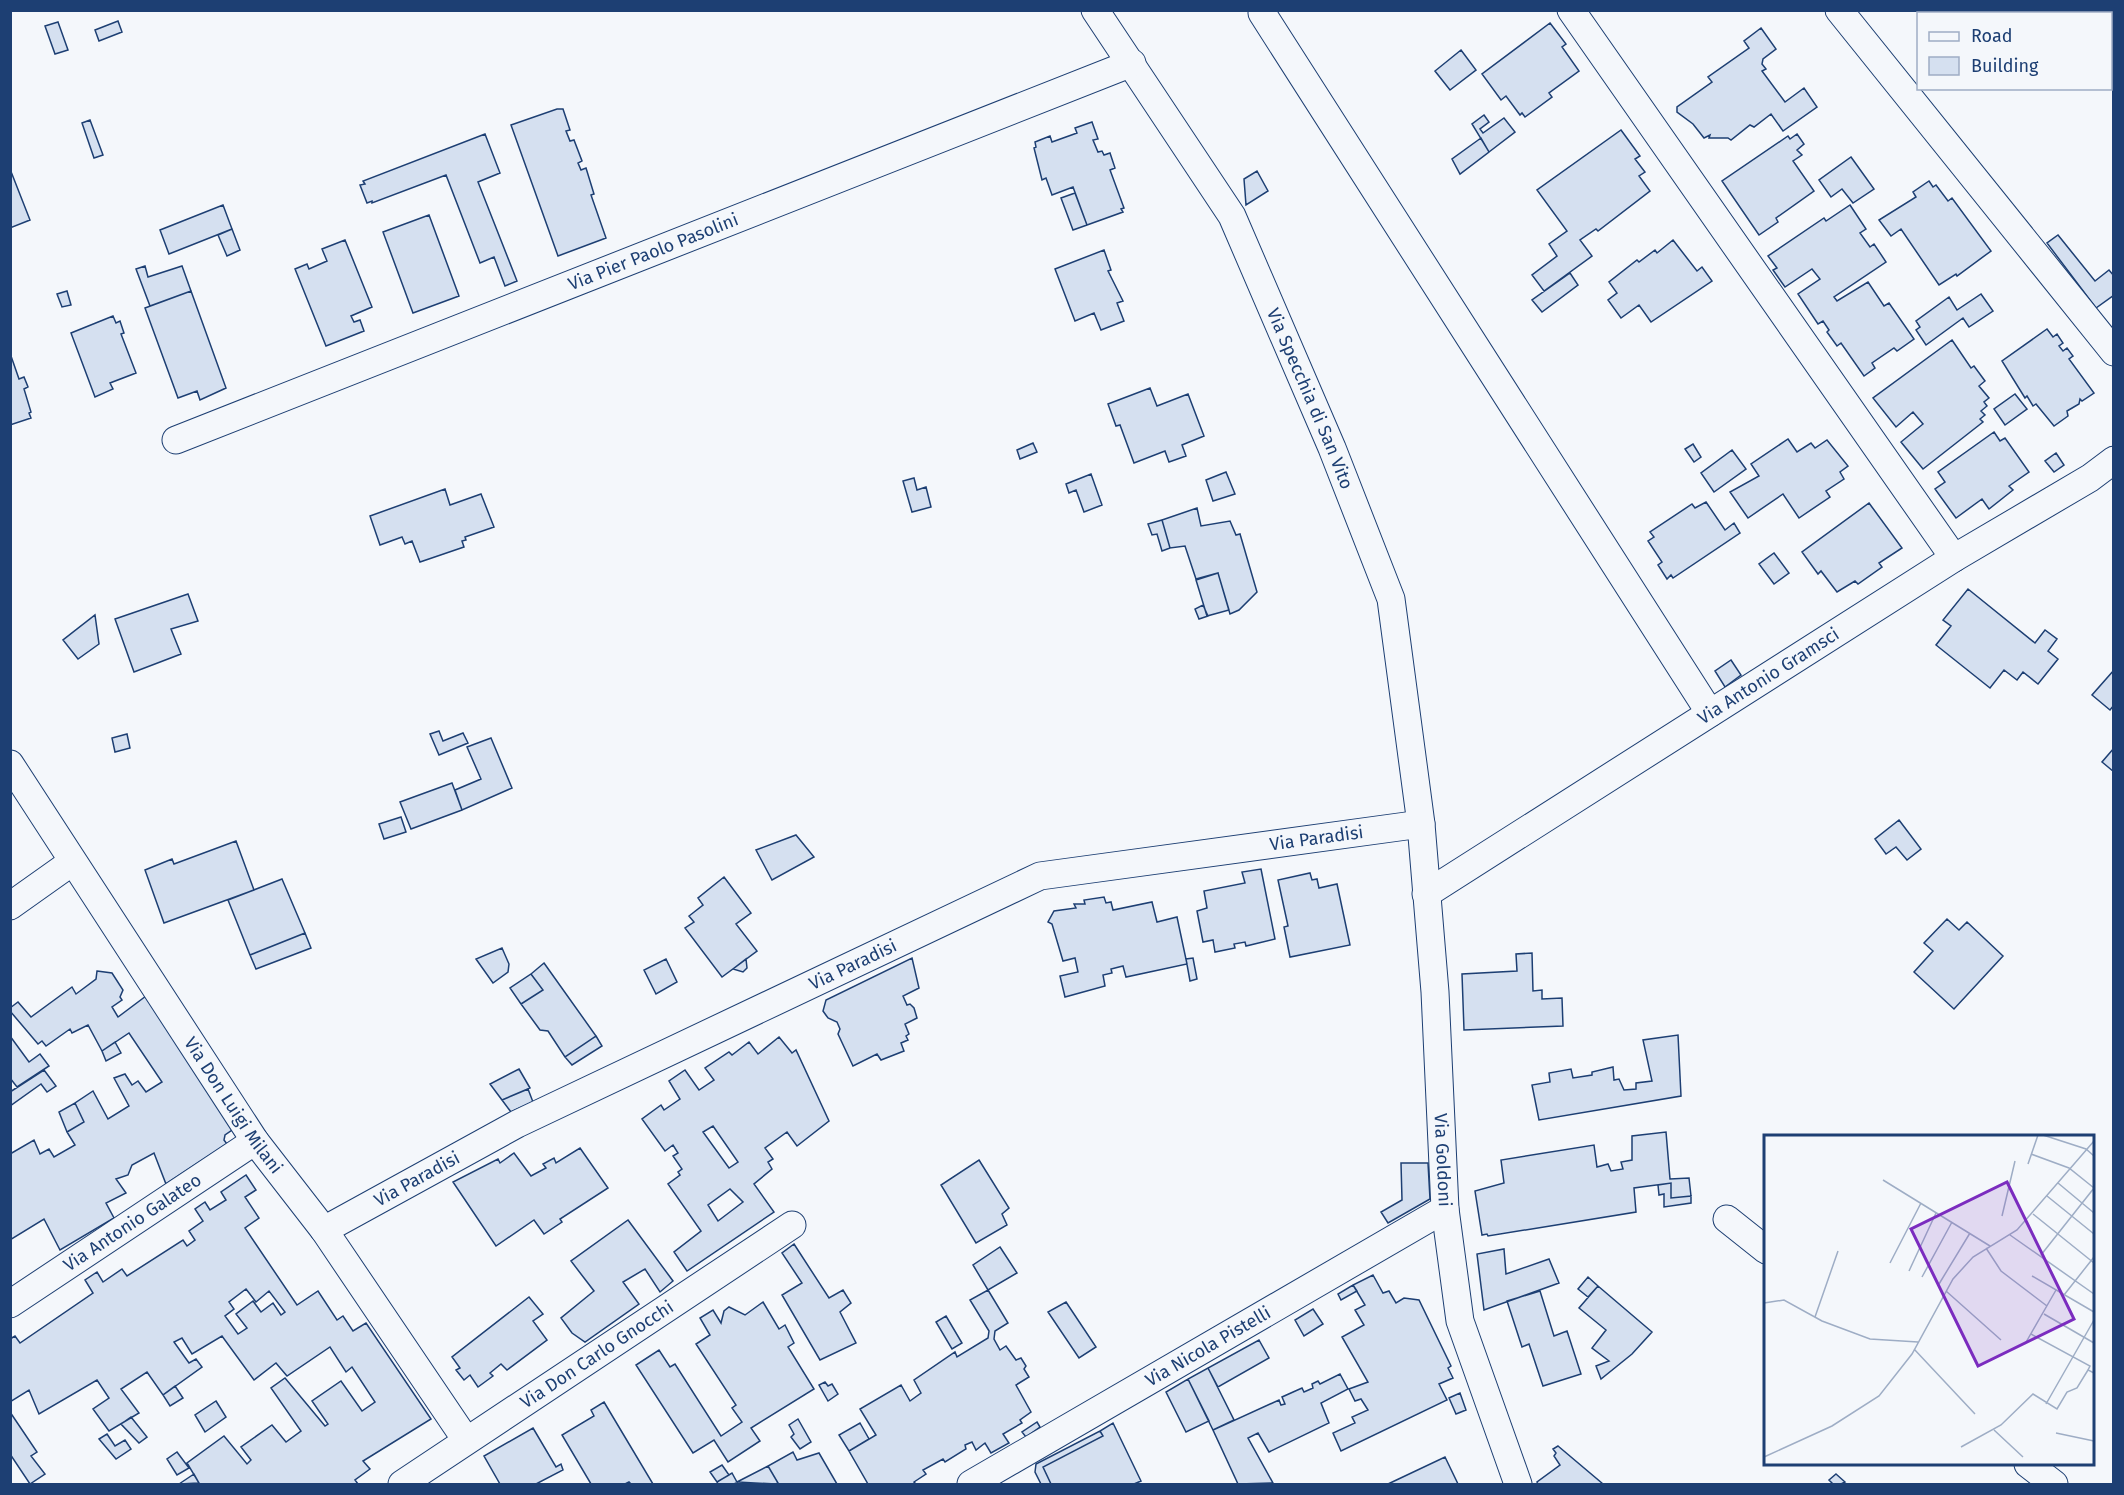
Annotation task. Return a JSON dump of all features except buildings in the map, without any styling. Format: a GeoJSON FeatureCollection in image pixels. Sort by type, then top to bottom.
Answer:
{"type":"FeatureCollection","features":[{"type":"Feature","properties":{"kind":"street","name":"Via Specchia di San Vito"},"geometry":{"type":"LineString","coordinates":[[1095,10],[1232,216],[1332,448],[1391,599],[1421,824]]}},
{"type":"Feature","properties":{"kind":"street"},"geometry":{"type":"LineString","coordinates":[[1571,10],[1954,558]]}},
{"type":"Feature","properties":{"kind":"street"},"geometry":{"type":"LineString","coordinates":[[1839,10],[2114,352]]}},
{"type":"Feature","properties":{"kind":"street"},"geometry":{"type":"LineString","coordinates":[[1262,13],[1710,713]]}},
{"type":"Feature","properties":{"kind":"street","name":"Via Pier Paolo Pasolini"},"geometry":{"type":"LineString","coordinates":[[176,440],[1132,63]]}},
{"type":"Feature","properties":{"kind":"street","name":"Via Antonio Gramsci"},"geometry":{"type":"LineString","coordinates":[[1426,894],[1954,558],[2090,478],[2114,460]]}},
{"type":"Feature","properties":{"kind":"street","name":"Via Don Luigi Milani"},"geometry":{"type":"LineString","coordinates":[[10,764],[255,1141],[324,1230],[466,1440]]}},
{"type":"Feature","properties":{"kind":"street","name":"Via Goldoni"},"geometry":{"type":"LineString","coordinates":[[1421,824],[1435,992],[1445,1209],[1460,1321],[1518,1485]]}},
{"type":"Feature","properties":{"kind":"street","name":"Via Paradisi"},"geometry":{"type":"LineString","coordinates":[[324,1230],[517,1124],[1040,876],[1421,824]]}},
{"type":"Feature","properties":{"kind":"street"},"geometry":{"type":"LineString","coordinates":[[10,906],[72,862]]}},
{"type":"Feature","properties":{"kind":"street","name":"Via Antonio Galateo"},"geometry":{"type":"LineString","coordinates":[[10,1304],[255,1141]]}},
{"type":"Feature","properties":{"kind":"street","name":"Via Nicola Pistelli"},"geometry":{"type":"LineString","coordinates":[[971,1485],[1007,1475],[1445,1209]]}},
{"type":"Feature","properties":{"kind":"street"},"geometry":{"type":"LineString","coordinates":[[1727,1219],[1764,1248]]}},
{"type":"Feature","properties":{"kind":"street","name":"Via Don Carlo Gnocchi"},"geometry":{"type":"LineString","coordinates":[[402,1485],[466,1440],[792,1225]]}},
{"type":"Feature","properties":{"kind":"street"},"geometry":{"type":"LineString","coordinates":[[2029,1465],[2054,1485]]}}]}
